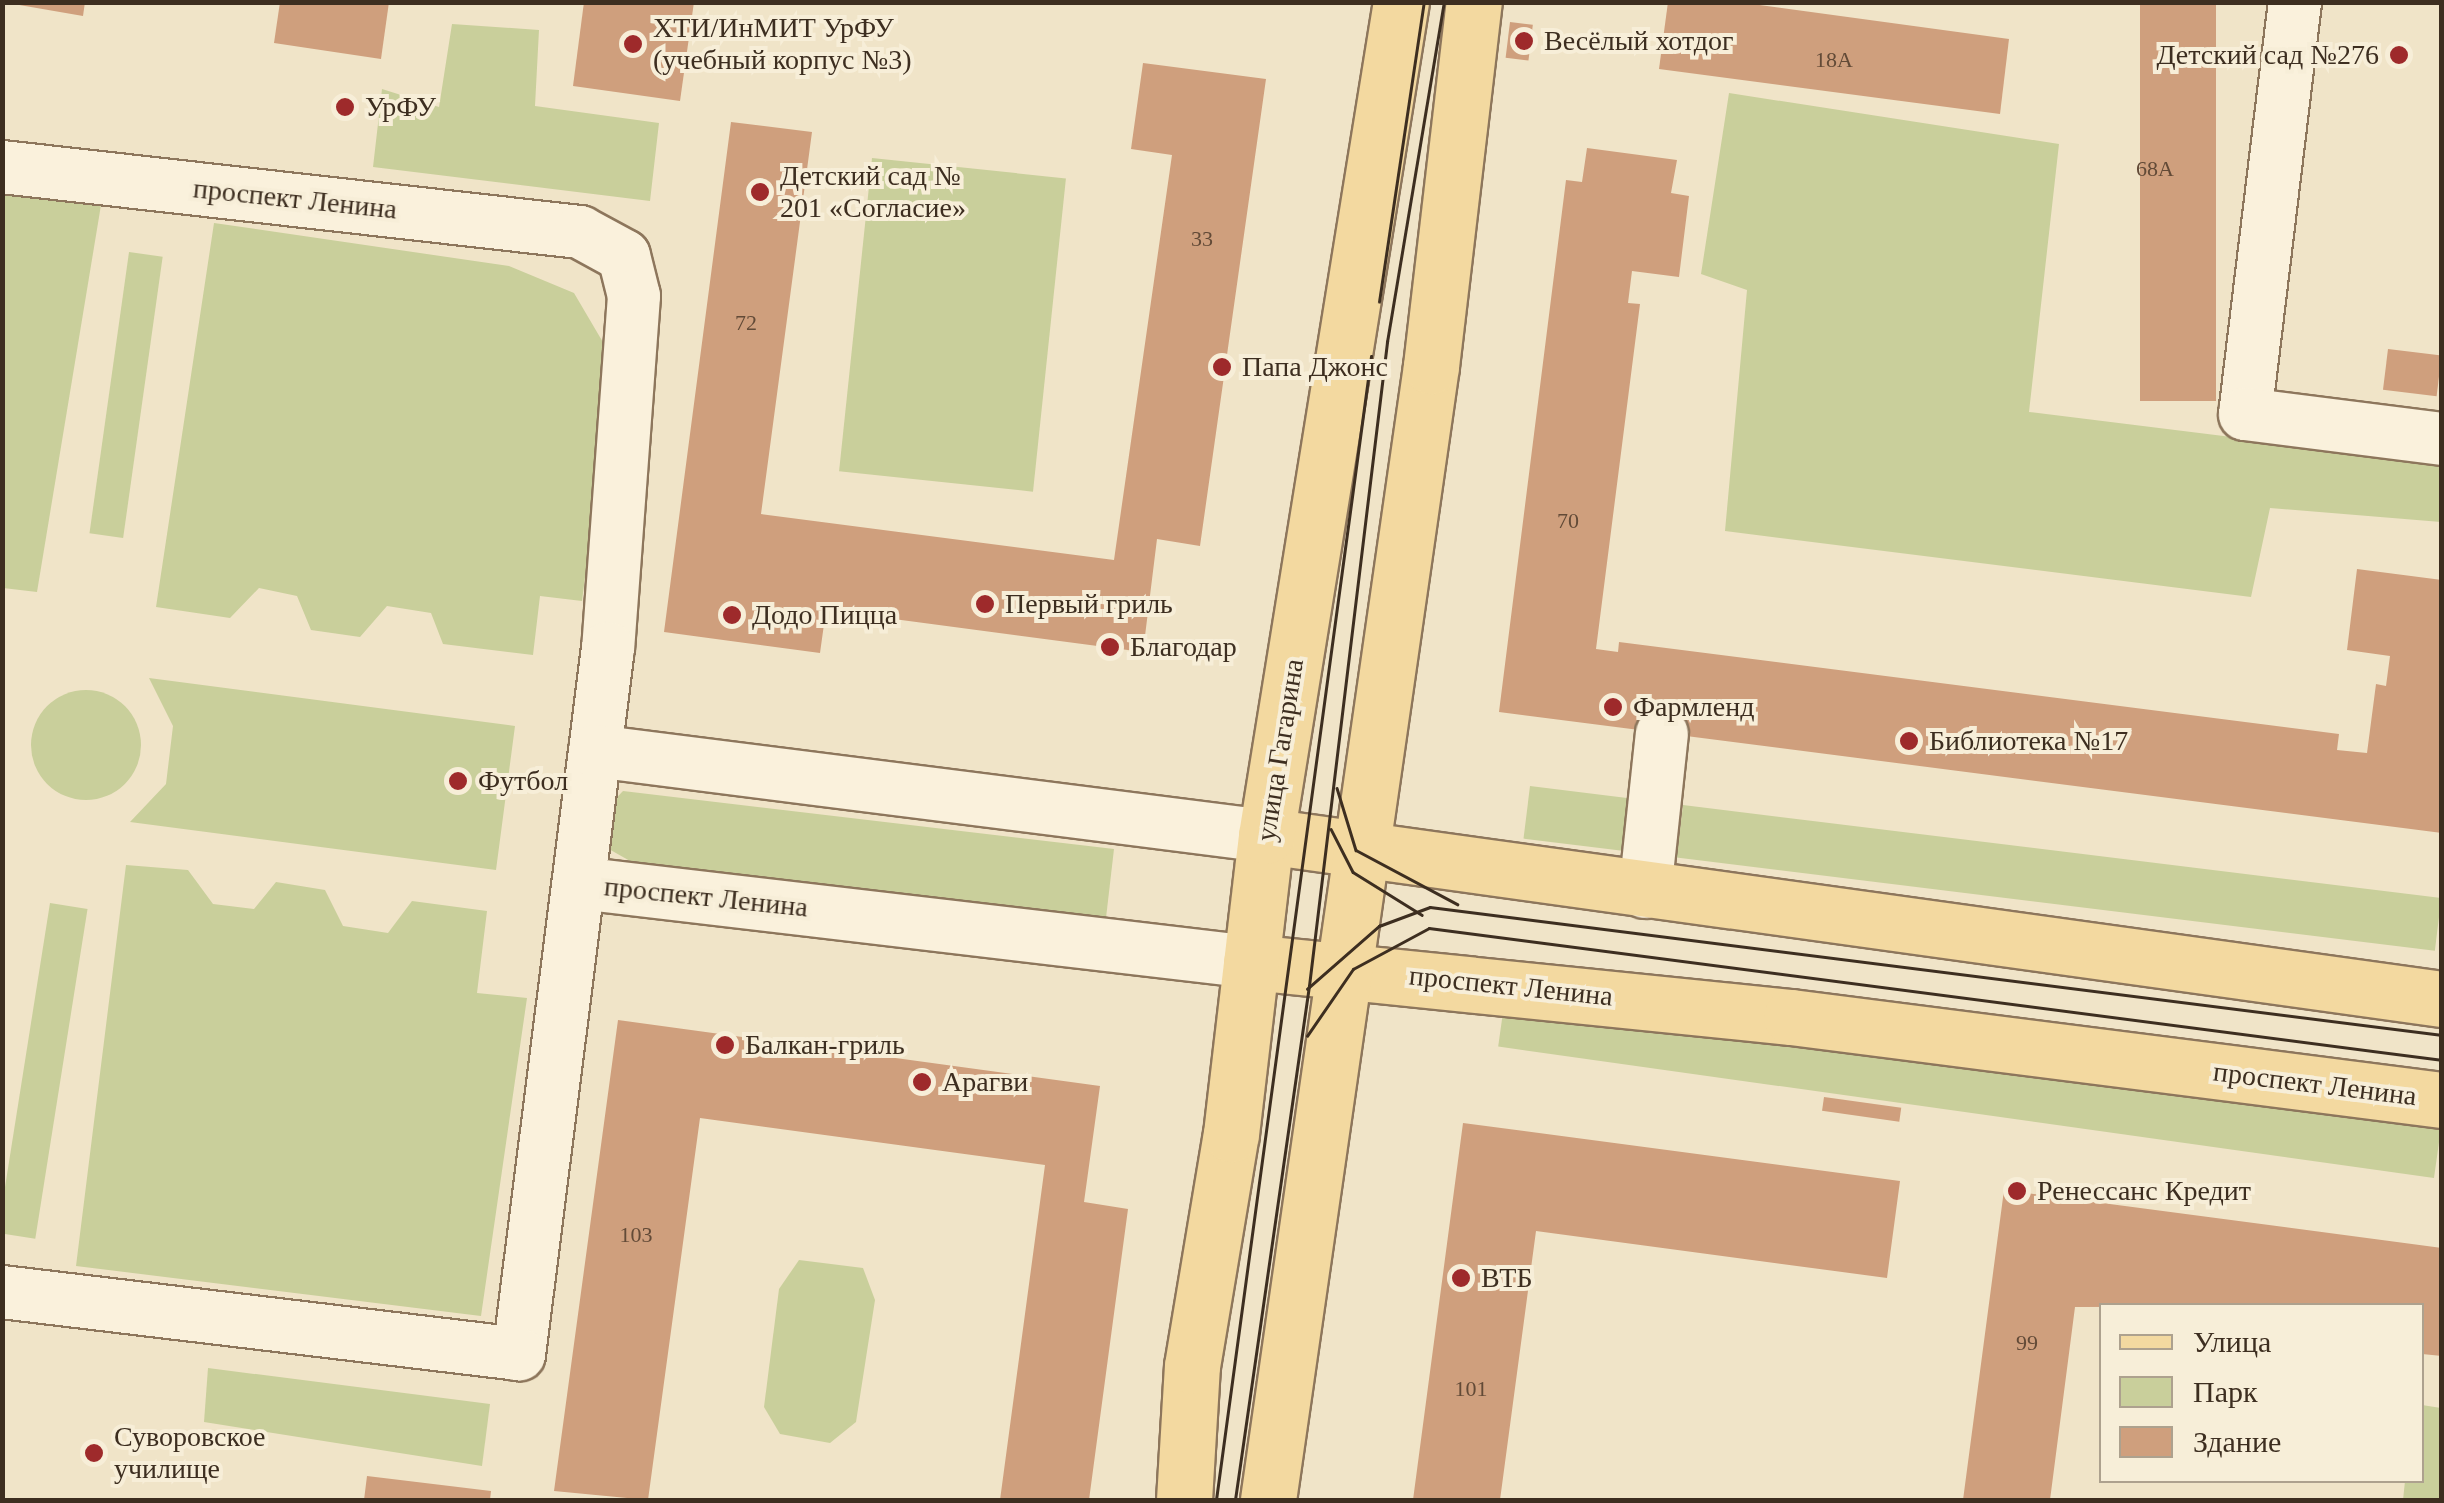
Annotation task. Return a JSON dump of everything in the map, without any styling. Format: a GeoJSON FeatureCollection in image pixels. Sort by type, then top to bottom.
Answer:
{"type":"FeatureCollection","features":[{"type":"Feature","properties":{"kind":"main road","name":"улица Гагарина"},"geometry":{"type":"LineString","coordinates":[[1184,1500],[1192,1366],[1266,836],[1402,2]]}},
{"type":"Feature","properties":{"kind":"main road"},"geometry":{"type":"LineString","coordinates":[[1268,1500],[1343,969],[1356,850],[1429,382],[1474,2]]}},
{"type":"Feature","properties":{"kind":"main road"},"geometry":{"type":"LineString","coordinates":[[1266,836],[1644,892],[2442,999]]}},
{"type":"Feature","properties":{"kind":"main road","name":"проспект Ленина"},"geometry":{"type":"LineString","coordinates":[[1251,962],[1343,969],[2442,1100]]}},
{"type":"Feature","properties":{"kind":"street"},"geometry":{"type":"LineString","coordinates":[[2295,2],[2245,414],[2442,439]]}},
{"type":"Feature","properties":{"kind":"street","name":"проспект Ленина"},"geometry":{"type":"LineString","coordinates":[[2,167],[580,232],[624,256],[634,296],[596,750],[519,1354],[2,1292]]}},
{"type":"Feature","properties":{"kind":"street"},"geometry":{"type":"LineString","coordinates":[[1644,892],[1662,734]]}},
{"type":"Feature","properties":{"kind":"street"},"geometry":{"type":"LineString","coordinates":[[596,750],[1266,836]]}},
{"type":"Feature","properties":{"kind":"street","name":"проспект Ленина"},"geometry":{"type":"LineString","coordinates":[[578,883],[1251,962]]}},
{"type":"Feature","properties":{"kind":"green space"},"geometry":{"type":"Polygon","coordinates":[[[452,24],[539,30],[535,106],[659,123],[650,201],[373,167],[382,89],[439,107],[452,24]]]}},
{"type":"Feature","properties":{"kind":"green space"},"geometry":{"type":"Polygon","coordinates":[[[1729,93],[2059,144],[2029,412],[2441,463],[2441,522],[2270,508],[2251,597],[1725,531],[1747,290],[1701,274],[1729,93]]]}},
{"type":"Feature","properties":{"kind":"green space"},"geometry":{"type":"Polygon","coordinates":[[[872,158],[1066,178],[1033,492],[839,471],[872,158]]]}},
{"type":"Feature","properties":{"kind":"green space"},"geometry":{"type":"Polygon","coordinates":[[[3,194],[101,205],[37,592],[3,588],[3,194]]]}},
{"type":"Feature","properties":{"kind":"green space"},"geometry":{"type":"Polygon","coordinates":[[[214,223],[509,266],[574,293],[604,344],[609,391],[582,601],[540,596],[533,655],[443,644],[431,613],[387,606],[360,637],[311,630],[297,596],[259,588],[230,618],[156,607],[214,223]]]}},
{"type":"Feature","properties":{"kind":"green space"},"geometry":{"type":"Polygon","coordinates":[[[129,252],[163,257],[123,538],[89,533],[129,252]]]}},
{"type":"Feature","properties":{"kind":"green space"},"geometry":{"type":"Polygon","coordinates":[[[149,678],[515,726],[496,870],[130,822],[166,784],[173,726],[149,678]]]}},
{"type":"Feature","properties":{"kind":"green space"},"geometry":{"type":"Polygon","coordinates":[[[86,690],[107,694],[125,706],[137,724],[141,745],[137,766],[125,784],[107,796],[86,800],[65,796],[47,784],[35,766],[31,745],[35,724],[47,706],[65,694],[86,690]]]}},
{"type":"Feature","properties":{"kind":"green space"},"geometry":{"type":"Polygon","coordinates":[[[1530,786],[1645,800],[1639,853],[1524,839],[1530,786]]]}},
{"type":"Feature","properties":{"kind":"green space"},"geometry":{"type":"Polygon","coordinates":[[[623,791],[1114,849],[1106,918],[630,861],[600,844],[602,813],[623,791]]]}},
{"type":"Feature","properties":{"kind":"green space"},"geometry":{"type":"Polygon","coordinates":[[[1683,805],[2441,898],[2435,951],[1677,858],[1683,805]]]}},
{"type":"Feature","properties":{"kind":"green space"},"geometry":{"type":"Polygon","coordinates":[[[126,865],[188,870],[213,904],[254,909],[276,882],[325,890],[343,926],[388,933],[412,901],[487,911],[477,993],[527,998],[481,1316],[76,1266],[126,865]]]}},
{"type":"Feature","properties":{"kind":"green space"},"geometry":{"type":"Polygon","coordinates":[[[50,903],[88,909],[35,1239],[2,1234],[2,1206],[50,903]]]}},
{"type":"Feature","properties":{"kind":"green space"},"geometry":{"type":"Polygon","coordinates":[[[1505,998],[2441,1130],[2434,1178],[1498,1047],[1505,998]]]}},
{"type":"Feature","properties":{"kind":"green space"},"geometry":{"type":"Polygon","coordinates":[[[799,1260],[863,1268],[875,1300],[856,1422],[830,1443],[780,1434],[764,1407],[779,1289],[799,1260]]]}},
{"type":"Feature","properties":{"kind":"green space"},"geometry":{"type":"Polygon","coordinates":[[[208,1368],[490,1404],[482,1466],[204,1422],[208,1368]]]}},
{"type":"Feature","properties":{"kind":"green space"},"geometry":{"type":"Polygon","coordinates":[[[2424,1405],[2441,1408],[2441,1500],[2403,1500],[2405,1483],[2424,1483],[2424,1405]]]}},
{"type":"Feature","properties":{"kind":"building"},"geometry":{"type":"Polygon","coordinates":[[[2,2],[85,2],[83,16],[2,2]]]}},
{"type":"Feature","properties":{"kind":"building"},"geometry":{"type":"Polygon","coordinates":[[[280,2],[389,2],[381,59],[274,43],[280,2]]]}},
{"type":"Feature","properties":{"kind":"building","name":"ХТИ/ИнМИТ УрФУ (учебный корпус №3)"},"geometry":{"type":"Polygon","coordinates":[[[584,2],[694,2],[680,101],[573,86],[584,2]]]}},
{"type":"Feature","properties":{"kind":"building"},"geometry":{"type":"Polygon","coordinates":[[[1668,2],[1737,2],[2009,39],[2000,114],[1659,69],[1668,2]]]}},
{"type":"Feature","properties":{"kind":"building"},"geometry":{"type":"Polygon","coordinates":[[[2140,2],[2216,2],[2216,401],[2140,401],[2140,2]]]}},
{"type":"Feature","properties":{"kind":"building"},"geometry":{"type":"Polygon","coordinates":[[[1510,22],[1533,25],[1528,61],[1506,58],[1510,22]]]}},
{"type":"Feature","properties":{"kind":"building"},"geometry":{"type":"Polygon","coordinates":[[[1143,63],[1266,79],[1200,546],[1157,539],[1143,652],[826,610],[820,653],[664,632],[731,122],[812,132],[761,514],[1114,560],[1172,155],[1131,149],[1143,63]]]}},
{"type":"Feature","properties":{"kind":"building"},"geometry":{"type":"Polygon","coordinates":[[[1587,148],[1677,160],[1671,193],[1689,196],[1679,277],[1632,271],[1628,303],[1640,304],[1596,649],[1618,652],[1619,642],[2339,734],[2337,750],[2367,753],[2376,684],[2386,686],[2390,656],[2347,650],[2357,569],[2442,580],[2442,833],[1499,712],[1566,180],[1582,182],[1587,148]]]}},
{"type":"Feature","properties":{"kind":"building"},"geometry":{"type":"Polygon","coordinates":[[[2388,349],[2442,356],[2437,396],[2383,390],[2388,349]]]}},
{"type":"Feature","properties":{"kind":"building"},"geometry":{"type":"Polygon","coordinates":[[[618,1020],[1100,1086],[1084,1202],[1128,1209],[1089,1500],[1000,1500],[1045,1165],[700,1118],[648,1500],[554,1491],[618,1020]]]}},
{"type":"Feature","properties":{"kind":"building"},"geometry":{"type":"Polygon","coordinates":[[[1824,1097],[1901,1108],[1899,1122],[1822,1111],[1824,1097]]]}},
{"type":"Feature","properties":{"kind":"building"},"geometry":{"type":"Polygon","coordinates":[[[1463,1123],[1900,1181],[1887,1278],[1536,1231],[1500,1500],[1413,1500],[1463,1123]]]}},
{"type":"Feature","properties":{"kind":"building"},"geometry":{"type":"Polygon","coordinates":[[[2004,1190],[2442,1248],[2442,1356],[2424,1354],[2424,1303],[2099,1303],[2099,1307],[2075,1307],[2050,1500],[1963,1500],[2004,1190]]]}},
{"type":"Feature","properties":{"kind":"building"},"geometry":{"type":"Polygon","coordinates":[[[367,1476],[491,1491],[490,1500],[364,1500],[367,1476]]]}},
{"type":"Feature","properties":{"kind":"tram line"},"geometry":{"type":"LineString","coordinates":[[1379,302],[1424,2]]}},
{"type":"Feature","properties":{"kind":"tram line"},"geometry":{"type":"LineString","coordinates":[[1235,1500],[1309,986],[1387,342],[1444,2]]}},
{"type":"Feature","properties":{"kind":"tram line"},"geometry":{"type":"LineString","coordinates":[[1216,1500],[1371,356]]}},
{"type":"Feature","properties":{"kind":"tram line"},"geometry":{"type":"LineString","coordinates":[[1337,788],[1356,850],[1457,904]]}},
{"type":"Feature","properties":{"kind":"tram line"},"geometry":{"type":"LineString","coordinates":[[1331,829],[1353,872],[1422,915]]}},
{"type":"Feature","properties":{"kind":"tram line"},"geometry":{"type":"LineString","coordinates":[[1307,989],[1379,926],[1430,907],[2442,1035]]}},
{"type":"Feature","properties":{"kind":"tram line"},"geometry":{"type":"LineString","coordinates":[[1307,1036],[1353,969],[1429,928],[2442,1060]]}},
{"type":"Feature","properties":{"kind":"place","name":"Весёлый хотдог"},"geometry":{"type":"Point","coordinates":[1524,41]}},
{"type":"Feature","properties":{"kind":"place","name":"ХТИ/ИнМИТ УрФУ (учебный корпус №3)"},"geometry":{"type":"Point","coordinates":[633,44]}},
{"type":"Feature","properties":{"kind":"place","name":"Детский сад №276"},"geometry":{"type":"Point","coordinates":[2399,55]}},
{"type":"Feature","properties":{"kind":"place","name":"УрФУ"},"geometry":{"type":"Point","coordinates":[345,107]}},
{"type":"Feature","properties":{"kind":"place","name":"Детский сад № 201 «Согласие»"},"geometry":{"type":"Point","coordinates":[760,192]}},
{"type":"Feature","properties":{"kind":"place","name":"Папа Джонс"},"geometry":{"type":"Point","coordinates":[1222,367]}},
{"type":"Feature","properties":{"kind":"place","name":"Первый гриль"},"geometry":{"type":"Point","coordinates":[985,604]}},
{"type":"Feature","properties":{"kind":"place","name":"Додо Пицца"},"geometry":{"type":"Point","coordinates":[732,615]}},
{"type":"Feature","properties":{"kind":"place","name":"Благодар"},"geometry":{"type":"Point","coordinates":[1110,647]}},
{"type":"Feature","properties":{"kind":"place","name":"Фармленд"},"geometry":{"type":"Point","coordinates":[1613,707]}},
{"type":"Feature","properties":{"kind":"place","name":"Библиотека №17"},"geometry":{"type":"Point","coordinates":[1909,741]}},
{"type":"Feature","properties":{"kind":"place","name":"Футбол"},"geometry":{"type":"Point","coordinates":[458,781]}},
{"type":"Feature","properties":{"kind":"place","name":"Балкан-гриль"},"geometry":{"type":"Point","coordinates":[725,1045]}},
{"type":"Feature","properties":{"kind":"place","name":"Арагви"},"geometry":{"type":"Point","coordinates":[922,1082]}},
{"type":"Feature","properties":{"kind":"place","name":"Ренессанс Кредит"},"geometry":{"type":"Point","coordinates":[2017,1191]}},
{"type":"Feature","properties":{"kind":"place","name":"ВТБ"},"geometry":{"type":"Point","coordinates":[1461,1278]}},
{"type":"Feature","properties":{"kind":"place","name":"Суворовское училище"},"geometry":{"type":"Point","coordinates":[94,1453]}}]}
